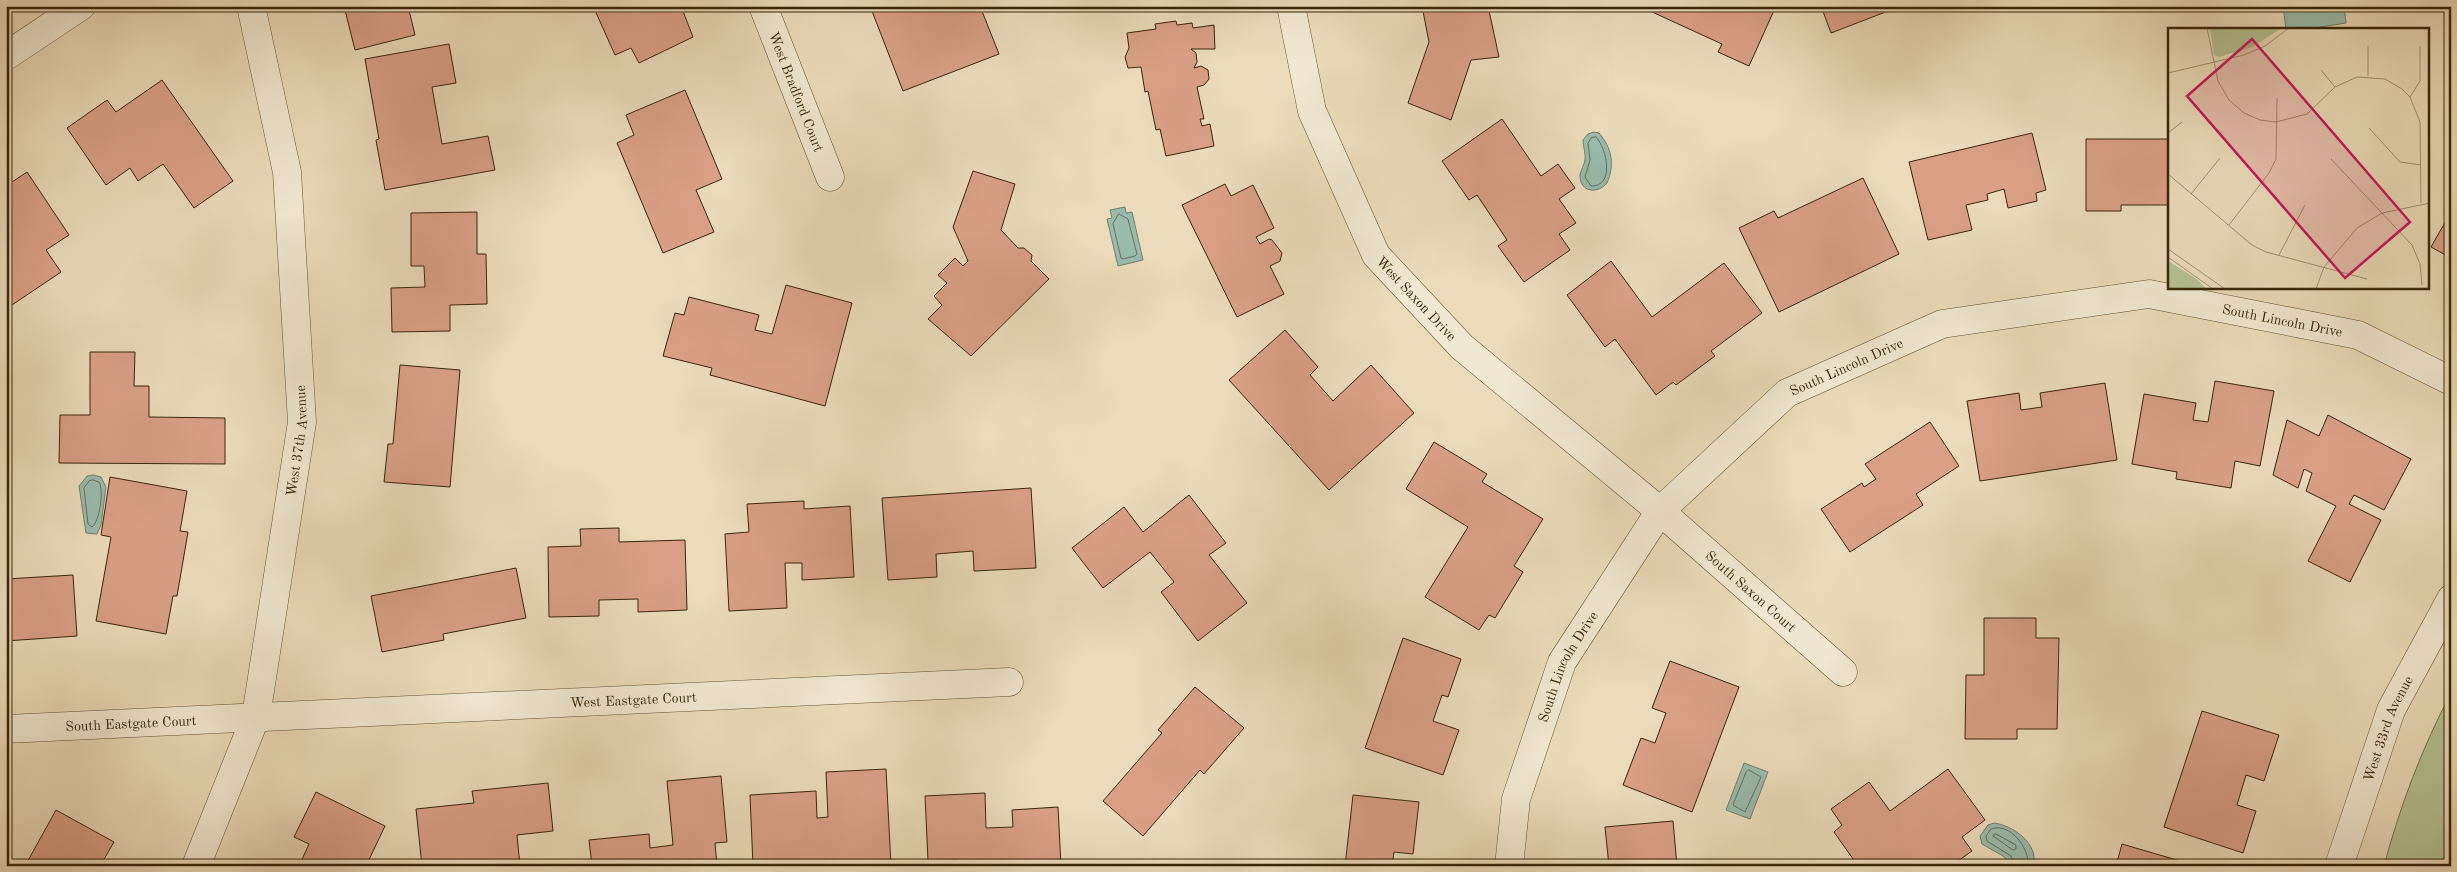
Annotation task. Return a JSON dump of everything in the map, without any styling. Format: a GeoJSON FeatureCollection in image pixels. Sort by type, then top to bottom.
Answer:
{"type":"FeatureCollection","features":[{"type":"Feature","properties":{"kind":"street"},"geometry":{"type":"LineString","coordinates":[[6,56],[81,6]]}},
{"type":"Feature","properties":{"kind":"street","name":"West 37th Avenue"},"geometry":{"type":"LineString","coordinates":[[196,866],[256,716],[302,422],[287,172],[251,6]]}},
{"type":"Feature","properties":{"kind":"street","name":"West Bradford Court"},"geometry":{"type":"LineString","coordinates":[[763,6],[830,177]]}},
{"type":"Feature","properties":{"kind":"street","name":"West Saxon Drive"},"geometry":{"type":"LineString","coordinates":[[1291,6],[1312,111],[1376,255],[1462,347],[1660,511]]}},
{"type":"Feature","properties":{"kind":"street","name":"South Lincoln Drive"},"geometry":{"type":"LineString","coordinates":[[1510,866],[1516,799],[1562,662],[1660,511],[1787,394],[1942,324],[2149,294],[2358,336],[2451,381]]}},
{"type":"Feature","properties":{"kind":"street","name":"South Saxon Court"},"geometry":{"type":"LineString","coordinates":[[1660,511],[1843,672]]}},
{"type":"Feature","properties":{"kind":"street","name":"West 33rd Avenue"},"geometry":{"type":"LineString","coordinates":[[2339,866],[2391,710],[2451,598]]}},
{"type":"Feature","properties":{"kind":"street","name":"West Eastgate Court"},"geometry":{"type":"LineString","coordinates":[[256,716],[1009,682]]}},
{"type":"Feature","properties":{"kind":"street","name":"South Eastgate Court"},"geometry":{"type":"LineString","coordinates":[[6,729],[256,716]]}},
{"type":"Feature","properties":{"kind":"green space"},"geometry":{"type":"Polygon","coordinates":[[[2451,693],[2451,866],[2384,866],[2397,821],[2413,778],[2451,693]]]}},
{"type":"Feature","properties":{"kind":"water"},"geometry":{"type":"Polygon","coordinates":[[[2283,6],[2344,6],[2346,23],[2314,28],[2286,28],[2283,6]]]}},
{"type":"Feature","properties":{"kind":"water"},"geometry":{"type":"Polygon","coordinates":[[[1599,133],[1607,145],[1611,157],[1611,170],[1607,183],[1603,187],[1590,190],[1583,185],[1580,175],[1585,162],[1583,140],[1588,134],[1599,133]]]}},
{"type":"Feature","properties":{"kind":"water"},"geometry":{"type":"Polygon","coordinates":[[[1125,207],[1126,213],[1132,212],[1143,260],[1118,266],[1107,219],[1112,218],[1110,210],[1125,207]]]}},
{"type":"Feature","properties":{"kind":"water"},"geometry":{"type":"Polygon","coordinates":[[[87,476],[101,477],[106,487],[101,525],[97,534],[86,533],[79,486],[87,476]]]}},
{"type":"Feature","properties":{"kind":"water"},"geometry":{"type":"Polygon","coordinates":[[[1744,763],[1768,772],[1750,819],[1726,810],[1744,763]]]}},
{"type":"Feature","properties":{"kind":"water"},"geometry":{"type":"Polygon","coordinates":[[[1994,823],[2009,827],[2023,837],[2032,850],[2033,866],[2012,866],[2003,856],[1982,844],[1980,836],[1988,825],[1994,823]]]}},
{"type":"Feature","properties":{"kind":"building"},"geometry":{"type":"Polygon","coordinates":[[[344,6],[408,6],[415,35],[355,50],[344,6]]]}},
{"type":"Feature","properties":{"kind":"building"},"geometry":{"type":"Polygon","coordinates":[[[593,6],[681,6],[693,37],[639,63],[631,48],[615,55],[593,6]]]}},
{"type":"Feature","properties":{"kind":"building"},"geometry":{"type":"Polygon","coordinates":[[[870,6],[980,6],[999,54],[903,91],[870,6]]]}},
{"type":"Feature","properties":{"kind":"building"},"geometry":{"type":"Polygon","coordinates":[[[1422,6],[1488,6],[1499,57],[1471,60],[1451,120],[1408,103],[1429,42],[1422,6]]]}},
{"type":"Feature","properties":{"kind":"building"},"geometry":{"type":"Polygon","coordinates":[[[1639,6],[1776,6],[1749,66],[1718,52],[1722,44],[1639,6]]]}},
{"type":"Feature","properties":{"kind":"building"},"geometry":{"type":"Polygon","coordinates":[[[1821,6],[1901,6],[1831,33],[1821,6]]]}},
{"type":"Feature","properties":{"kind":"building"},"geometry":{"type":"Polygon","coordinates":[[[2230,6],[2247,6],[2244,12],[2230,6]]]}},
{"type":"Feature","properties":{"kind":"building"},"geometry":{"type":"Polygon","coordinates":[[[1176,21],[1177,25],[1192,23],[1193,28],[1214,25],[1215,49],[1191,49],[1196,53],[1197,62],[1194,68],[1201,66],[1208,70],[1209,79],[1204,85],[1197,87],[1204,119],[1200,119],[1202,126],[1210,124],[1214,146],[1166,156],[1160,129],[1156,130],[1148,91],[1145,92],[1141,67],[1128,68],[1125,57],[1129,48],[1127,33],[1156,29],[1155,24],[1176,21]]]}},
{"type":"Feature","properties":{"kind":"building"},"geometry":{"type":"Polygon","coordinates":[[[449,44],[456,83],[432,87],[442,144],[488,136],[495,170],[385,190],[376,140],[379,139],[365,59],[449,44]]]}},
{"type":"Feature","properties":{"kind":"building"},"geometry":{"type":"Polygon","coordinates":[[[162,80],[233,181],[194,208],[163,164],[138,181],[130,168],[106,185],[67,128],[107,100],[116,112],[162,80]]]}},
{"type":"Feature","properties":{"kind":"building"},"geometry":{"type":"Polygon","coordinates":[[[685,90],[722,179],[696,190],[714,232],[663,253],[617,143],[634,135],[626,115],[685,90]]]}},
{"type":"Feature","properties":{"kind":"building"},"geometry":{"type":"Polygon","coordinates":[[[1502,119],[1541,176],[1558,164],[1575,188],[1559,199],[1576,223],[1559,234],[1570,250],[1524,282],[1498,246],[1507,240],[1477,195],[1469,200],[1442,161],[1502,119]]]}},
{"type":"Feature","properties":{"kind":"building"},"geometry":{"type":"Polygon","coordinates":[[[2032,133],[2046,190],[2036,193],[2037,201],[2008,208],[2004,189],[1987,194],[1988,200],[1966,205],[1972,230],[1928,240],[1909,162],[2032,133]]]}},
{"type":"Feature","properties":{"kind":"building"},"geometry":{"type":"Polygon","coordinates":[[[2086,139],[2168,139],[2168,205],[2121,205],[2121,211],[2086,211],[2086,139]]]}},
{"type":"Feature","properties":{"kind":"building"},"geometry":{"type":"Polygon","coordinates":[[[973,171],[1015,184],[1001,230],[1018,248],[1024,248],[1032,255],[1031,261],[1049,279],[971,356],[928,319],[942,305],[934,296],[947,283],[938,275],[955,258],[963,266],[968,261],[953,227],[973,171]]]}},
{"type":"Feature","properties":{"kind":"building"},"geometry":{"type":"Polygon","coordinates":[[[27,172],[69,235],[46,250],[61,272],[12,305],[6,299],[6,186],[27,172]]]}},
{"type":"Feature","properties":{"kind":"building"},"geometry":{"type":"Polygon","coordinates":[[[1863,178],[1899,254],[1779,312],[1739,228],[1774,211],[1778,218],[1863,178]]]}},
{"type":"Feature","properties":{"kind":"building"},"geometry":{"type":"Polygon","coordinates":[[[1225,184],[1231,196],[1253,185],[1274,228],[1256,237],[1260,244],[1269,239],[1272,240],[1282,253],[1280,261],[1270,266],[1284,294],[1237,317],[1182,205],[1225,184]]]}},
{"type":"Feature","properties":{"kind":"building"},"geometry":{"type":"Polygon","coordinates":[[[477,212],[477,254],[486,254],[487,304],[450,305],[450,331],[392,332],[391,288],[425,287],[424,266],[411,266],[411,213],[477,212]]]}},
{"type":"Feature","properties":{"kind":"building"},"geometry":{"type":"Polygon","coordinates":[[[2451,212],[2451,258],[2431,247],[2451,212]]]}},
{"type":"Feature","properties":{"kind":"building"},"geometry":{"type":"Polygon","coordinates":[[[1611,261],[1652,317],[1724,263],[1762,313],[1711,351],[1715,356],[1676,385],[1673,382],[1656,395],[1615,339],[1605,347],[1567,295],[1611,261]]]}},
{"type":"Feature","properties":{"kind":"building"},"geometry":{"type":"Polygon","coordinates":[[[786,285],[852,303],[825,406],[710,375],[712,368],[663,356],[675,313],[684,315],[689,297],[759,315],[755,330],[772,334],[786,285]]]}},
{"type":"Feature","properties":{"kind":"building"},"geometry":{"type":"Polygon","coordinates":[[[1285,330],[1318,367],[1310,375],[1333,401],[1371,365],[1414,413],[1329,490],[1229,380],[1285,330]]]}},
{"type":"Feature","properties":{"kind":"building"},"geometry":{"type":"Polygon","coordinates":[[[90,352],[135,352],[134,386],[149,386],[149,417],[225,418],[225,464],[59,463],[60,415],[90,415],[90,352]]]}},
{"type":"Feature","properties":{"kind":"building"},"geometry":{"type":"Polygon","coordinates":[[[400,365],[460,370],[450,487],[384,482],[388,444],[393,444],[400,365]]]}},
{"type":"Feature","properties":{"kind":"building"},"geometry":{"type":"Polygon","coordinates":[[[2215,381],[2274,391],[2260,466],[2235,461],[2231,488],[2176,479],[2177,472],[2132,464],[2144,394],[2196,403],[2193,420],[2208,422],[2215,381]]]}},
{"type":"Feature","properties":{"kind":"building"},"geometry":{"type":"Polygon","coordinates":[[[2105,383],[2117,460],[1980,481],[1967,401],[2019,393],[2021,410],[2042,407],[2040,393],[2105,383]]]}},
{"type":"Feature","properties":{"kind":"building"},"geometry":{"type":"Polygon","coordinates":[[[2328,415],[2411,459],[2384,510],[2354,495],[2349,504],[2381,520],[2350,582],[2308,561],[2336,506],[2306,491],[2312,473],[2304,469],[2298,488],[2273,475],[2287,420],[2319,436],[2328,415]]]}},
{"type":"Feature","properties":{"kind":"building"},"geometry":{"type":"Polygon","coordinates":[[[1930,422],[1959,466],[1916,494],[1923,505],[1850,552],[1821,509],[1862,483],[1864,487],[1876,479],[1865,464],[1930,422]]]}},
{"type":"Feature","properties":{"kind":"building"},"geometry":{"type":"Polygon","coordinates":[[[1434,442],[1487,474],[1482,482],[1543,519],[1514,566],[1523,572],[1495,618],[1489,615],[1479,630],[1425,597],[1468,527],[1406,489],[1434,442]]]}},
{"type":"Feature","properties":{"kind":"building"},"geometry":{"type":"Polygon","coordinates":[[[110,477],[187,491],[180,531],[188,532],[177,596],[173,596],[166,634],[96,621],[111,537],[101,535],[110,477]]]}},
{"type":"Feature","properties":{"kind":"building"},"geometry":{"type":"Polygon","coordinates":[[[1031,488],[1036,568],[974,571],[973,551],[936,554],[937,577],[888,580],[882,498],[1031,488]]]}},
{"type":"Feature","properties":{"kind":"building"},"geometry":{"type":"Polygon","coordinates":[[[1189,495],[1226,543],[1209,555],[1247,603],[1198,641],[1161,592],[1174,582],[1150,552],[1103,588],[1072,548],[1124,507],[1143,532],[1189,495]]]}},
{"type":"Feature","properties":{"kind":"building"},"geometry":{"type":"Polygon","coordinates":[[[804,501],[804,509],[850,506],[854,577],[802,580],[802,563],[785,563],[787,608],[729,611],[725,534],[749,532],[747,504],[804,501]]]}},
{"type":"Feature","properties":{"kind":"building"},"geometry":{"type":"Polygon","coordinates":[[[619,528],[619,542],[685,540],[687,610],[638,612],[638,599],[599,600],[599,616],[549,617],[548,547],[581,546],[580,529],[619,528]]]}},
{"type":"Feature","properties":{"kind":"building"},"geometry":{"type":"Polygon","coordinates":[[[516,568],[526,618],[443,634],[444,640],[382,652],[371,596],[516,568]]]}},
{"type":"Feature","properties":{"kind":"building"},"geometry":{"type":"Polygon","coordinates":[[[73,575],[77,636],[6,641],[6,579],[73,575]]]}},
{"type":"Feature","properties":{"kind":"building"},"geometry":{"type":"Polygon","coordinates":[[[1984,618],[2036,618],[2036,638],[2059,638],[2057,729],[2017,729],[2017,739],[1965,739],[1966,675],[1984,675],[1984,618]]]}},
{"type":"Feature","properties":{"kind":"building"},"geometry":{"type":"Polygon","coordinates":[[[1403,638],[1461,659],[1448,697],[1442,695],[1433,721],[1459,730],[1443,775],[1365,748],[1403,638]]]}},
{"type":"Feature","properties":{"kind":"building"},"geometry":{"type":"Polygon","coordinates":[[[1670,661],[1739,687],[1692,812],[1623,785],[1641,738],[1655,743],[1666,713],[1652,708],[1670,661]]]}},
{"type":"Feature","properties":{"kind":"building"},"geometry":{"type":"Polygon","coordinates":[[[1195,687],[1244,728],[1204,774],[1200,770],[1143,836],[1103,801],[1162,733],[1158,730],[1195,687]]]}},
{"type":"Feature","properties":{"kind":"building"},"geometry":{"type":"Polygon","coordinates":[[[2202,711],[2279,735],[2264,781],[2246,775],[2237,805],[2256,811],[2243,853],[2164,827],[2202,711]]]}},
{"type":"Feature","properties":{"kind":"building"},"geometry":{"type":"Polygon","coordinates":[[[886,769],[891,866],[753,866],[750,795],[816,791],[817,818],[828,817],[826,772],[886,769]]]}},
{"type":"Feature","properties":{"kind":"building"},"geometry":{"type":"Polygon","coordinates":[[[1948,769],[1985,820],[1962,837],[1972,851],[1951,866],[1873,866],[1871,863],[1867,866],[1858,866],[1834,832],[1842,825],[1831,809],[1869,782],[1890,811],[1948,769]]]}},
{"type":"Feature","properties":{"kind":"building"},"geometry":{"type":"Polygon","coordinates":[[[721,776],[727,842],[715,843],[717,866],[592,866],[589,840],[649,834],[650,848],[673,845],[667,781],[721,776]]]}},
{"type":"Feature","properties":{"kind":"building"},"geometry":{"type":"Polygon","coordinates":[[[548,783],[553,831],[517,835],[520,866],[422,866],[416,809],[474,803],[472,791],[548,783]]]}},
{"type":"Feature","properties":{"kind":"building"},"geometry":{"type":"Polygon","coordinates":[[[316,792],[385,826],[366,866],[299,866],[309,844],[294,837],[316,792]]]}},
{"type":"Feature","properties":{"kind":"building"},"geometry":{"type":"Polygon","coordinates":[[[985,793],[986,828],[1013,827],[1012,810],[1058,807],[1061,866],[958,866],[958,860],[928,861],[925,796],[985,793]]]}},
{"type":"Feature","properties":{"kind":"building"},"geometry":{"type":"Polygon","coordinates":[[[1353,795],[1419,802],[1413,854],[1394,852],[1392,866],[1345,866],[1353,795]]]}},
{"type":"Feature","properties":{"kind":"building"},"geometry":{"type":"Polygon","coordinates":[[[56,810],[114,842],[100,866],[25,866],[56,810]]]}},
{"type":"Feature","properties":{"kind":"building"},"geometry":{"type":"Polygon","coordinates":[[[1673,821],[1677,866],[1609,866],[1605,827],[1673,821]]]}},
{"type":"Feature","properties":{"kind":"building"},"geometry":{"type":"Polygon","coordinates":[[[2122,844],[2187,863],[2186,866],[2116,866],[2122,844]]]}}]}
